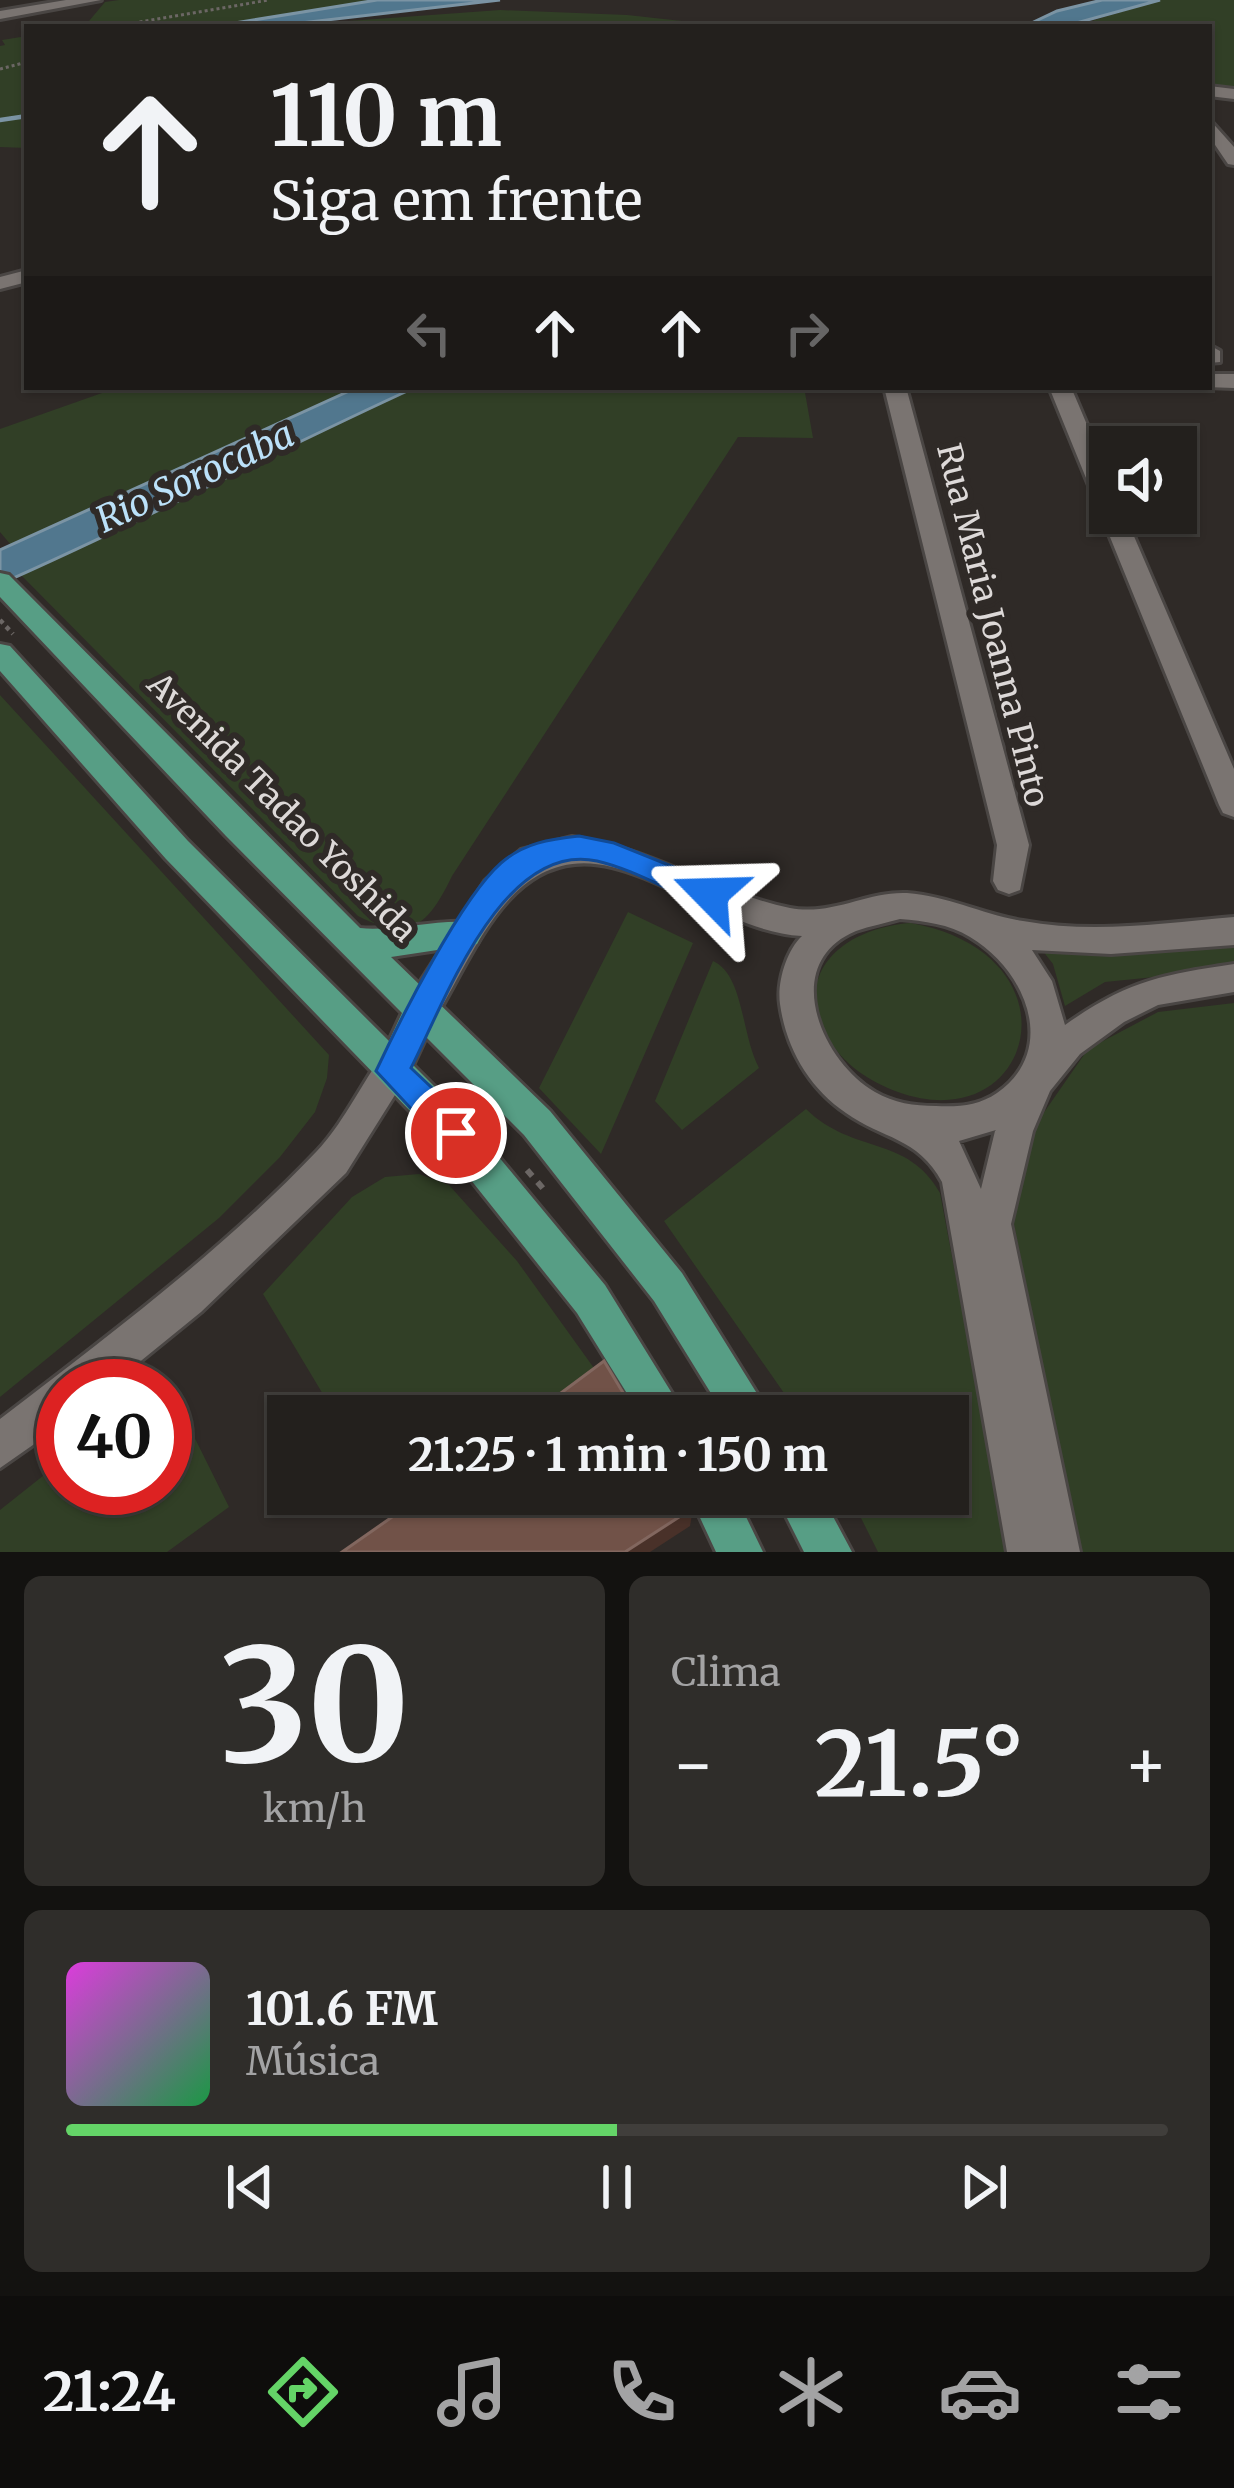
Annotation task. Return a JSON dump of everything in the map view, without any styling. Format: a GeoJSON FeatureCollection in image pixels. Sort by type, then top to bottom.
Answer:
{"type":"FeatureCollection","features":[{"type":"Feature","properties":{"kind":"main road","name":"Avenida Tadao Yoshida"},"geometry":{"type":"LineString","coordinates":[[0,581],[349,939],[537,1123],[668,1287],[737,1395]]}},
{"type":"Feature","properties":{"kind":"main road"},"geometry":{"type":"LineString","coordinates":[[10,665],[177,850],[456,1133],[591,1299],[652,1395]]}},
{"type":"Feature","properties":{"kind":"main road"},"geometry":{"type":"LineString","coordinates":[[349,939],[375,945],[407,944],[465,934]]}},
{"type":"Feature","properties":{"kind":"main road"},"geometry":{"type":"LineString","coordinates":[[392,1071],[422,1009]]}},
{"type":"Feature","properties":{"kind":"main road"},"geometry":{"type":"LineString","coordinates":[[722,1515],[740,1552]]}},
{"type":"Feature","properties":{"kind":"main road"},"geometry":{"type":"LineString","coordinates":[[809,1515],[829,1552]]}},
{"type":"Feature","properties":{"kind":"street"},"geometry":{"type":"LineString","coordinates":[[27,10],[45,0]]}},
{"type":"Feature","properties":{"kind":"street"},"geometry":{"type":"LineString","coordinates":[[70,0],[90,1]]}},
{"type":"Feature","properties":{"kind":"street"},"geometry":{"type":"LineString","coordinates":[[0,15],[90,1]]}},
{"type":"Feature","properties":{"kind":"street"},"geometry":{"type":"LineString","coordinates":[[1212,128],[1234,160]]}},
{"type":"Feature","properties":{"kind":"street","name":"Rua Maria Joanna Pinto"},"geometry":{"type":"LineString","coordinates":[[896,390],[1013,845],[1009,881]]}},
{"type":"Feature","properties":{"kind":"street"},"geometry":{"type":"LineString","coordinates":[[1061,390],[1089,457]]}},
{"type":"Feature","properties":{"kind":"street"},"geometry":{"type":"LineString","coordinates":[[1121,534],[1234,805]]}},
{"type":"Feature","properties":{"kind":"street"},"geometry":{"type":"LineString","coordinates":[[422,1009],[465,934],[510,872],[526,859],[563,847],[604,850],[789,924],[839,922],[900,906],[1012,934],[1078,942],[1234,931]]}},
{"type":"Feature","properties":{"kind":"street"},"geometry":{"type":"LineString","coordinates":[[967,920],[1007,945],[1023,962],[1045,1000],[1051,1042],[1014,1131],[992,1224],[1057,1552]]}},
{"type":"Feature","properties":{"kind":"street"},"geometry":{"type":"LineString","coordinates":[[839,922],[809,948],[800,965],[794,984],[797,1026],[805,1046],[835,1084],[867,1106],[904,1121],[944,1151],[960,1179],[1030,1552]]}},
{"type":"Feature","properties":{"kind":"street"},"geometry":{"type":"LineString","coordinates":[[904,1121],[957,1125],[982,1120],[1004,1110],[1068,1043],[1112,1011],[1153,991],[1234,978]]}},
{"type":"Feature","properties":{"kind":"street"},"geometry":{"type":"LineString","coordinates":[[110,1359],[187,1298],[333,1160],[392,1071]]}},
{"type":"Feature","properties":{"kind":"street"},"geometry":{"type":"LineString","coordinates":[[0,1446],[36,1418]]}},
{"type":"Feature","properties":{"kind":"path"},"geometry":{"type":"LineString","coordinates":[[128,24],[269,0]]}},
{"type":"Feature","properties":{"kind":"green space"},"geometry":{"type":"Polygon","coordinates":[[[377,0],[229,24],[87,24],[105,2],[377,0]]]}},
{"type":"Feature","properties":{"kind":"green space"},"geometry":{"type":"Polygon","coordinates":[[[1160,0],[1234,0],[1234,89],[1212,85],[1212,24],[1082,24],[1160,0]]]}},
{"type":"Feature","properties":{"kind":"green space"},"geometry":{"type":"Polygon","coordinates":[[[500,10],[710,24],[307,24],[500,10]]]}},
{"type":"Feature","properties":{"kind":"green space"},"geometry":{"type":"Polygon","coordinates":[[[24,36],[24,148],[0,147],[2,40],[24,36]]]}},
{"type":"Feature","properties":{"kind":"green space"},"geometry":{"type":"Polygon","coordinates":[[[110,390],[351,390],[11,545],[0,532],[0,429],[110,390]]]}},
{"type":"Feature","properties":{"kind":"green space"},"geometry":{"type":"Polygon","coordinates":[[[410,390],[805,390],[813,438],[738,437],[435,906],[405,928],[358,916],[21,575],[410,390]]]}},
{"type":"Feature","properties":{"kind":"green space"},"geometry":{"type":"Polygon","coordinates":[[[0,695],[329,1055],[315,1112],[280,1157],[219,1218],[46,1359],[36,1359],[36,1368],[0,1397],[0,695]]]}},
{"type":"Feature","properties":{"kind":"green space"},"geometry":{"type":"Polygon","coordinates":[[[628,912],[693,943],[601,1154],[539,1088],[628,912]]]}},
{"type":"Feature","properties":{"kind":"green space"},"geometry":{"type":"Polygon","coordinates":[[[911,923],[966,941],[1001,970],[1019,1003],[1020,1038],[1007,1068],[982,1091],[945,1100],[898,1092],[858,1071],[827,1036],[817,1012],[816,990],[832,955],[867,933],[911,923]]]}},
{"type":"Feature","properties":{"kind":"green space"},"geometry":{"type":"Polygon","coordinates":[[[1234,940],[1234,969],[1105,982],[1065,1006],[1053,964],[1039,946],[1234,940]]]}},
{"type":"Feature","properties":{"kind":"green space"},"geometry":{"type":"Polygon","coordinates":[[[713,961],[731,979],[759,1068],[682,1130],[655,1101],[713,961]]]}},
{"type":"Feature","properties":{"kind":"green space"},"geometry":{"type":"Polygon","coordinates":[[[1234,1003],[1234,1552],[1081,1552],[1012,1215],[1038,1121],[1088,1049],[1158,1012],[1234,1003]]]}},
{"type":"Feature","properties":{"kind":"green space"},"geometry":{"type":"Polygon","coordinates":[[[806,1109],[842,1133],[896,1153],[927,1175],[940,1193],[1008,1552],[878,1552],[860,1515],[969,1515],[969,1395],[785,1395],[664,1221],[806,1109]]]}},
{"type":"Feature","properties":{"kind":"green space"},"geometry":{"type":"Polygon","coordinates":[[[419,1174],[449,1185],[517,1261],[604,1382],[587,1395],[323,1395],[263,1294],[352,1197],[385,1177],[419,1174]]]}},
{"type":"Feature","properties":{"kind":"green space"},"geometry":{"type":"Polygon","coordinates":[[[192,1432],[229,1507],[167,1552],[0,1552],[0,1510],[36,1481],[36,1515],[192,1515],[192,1432]]]}},
{"type":"Feature","properties":{"kind":"water"},"geometry":{"type":"Polygon","coordinates":[[[377,0],[500,0],[292,24],[229,24],[377,0]]]}},
{"type":"Feature","properties":{"kind":"water"},"geometry":{"type":"Polygon","coordinates":[[[1102,0],[1160,0],[1073,24],[1029,24],[1057,11],[1102,0]]]}},
{"type":"Feature","properties":{"kind":"water","name":"Rio Sorocaba"},"geometry":{"type":"Polygon","coordinates":[[[351,390],[410,390],[0,584],[0,550],[351,390]]]}},
{"type":"Feature","properties":{"kind":"building"},"geometry":{"type":"Polygon","coordinates":[[[604,1361],[624,1395],[558,1395],[604,1361]]]}},
{"type":"Feature","properties":{"kind":"building"},"geometry":{"type":"Polygon","coordinates":[[[395,1515],[682,1515],[625,1552],[342,1552],[395,1515]]]}},
{"type":"Feature","properties":{"kind":"waterway"},"geometry":{"type":"LineString","coordinates":[[0,120],[24,116]]}},
{"type":"Feature","properties":{"kind":"route"},"geometry":{"type":"LineString","coordinates":[[456,1133],[392,1071],[465,934],[510,872],[544,851],[579,847],[604,850],[710,894]]}}]}
